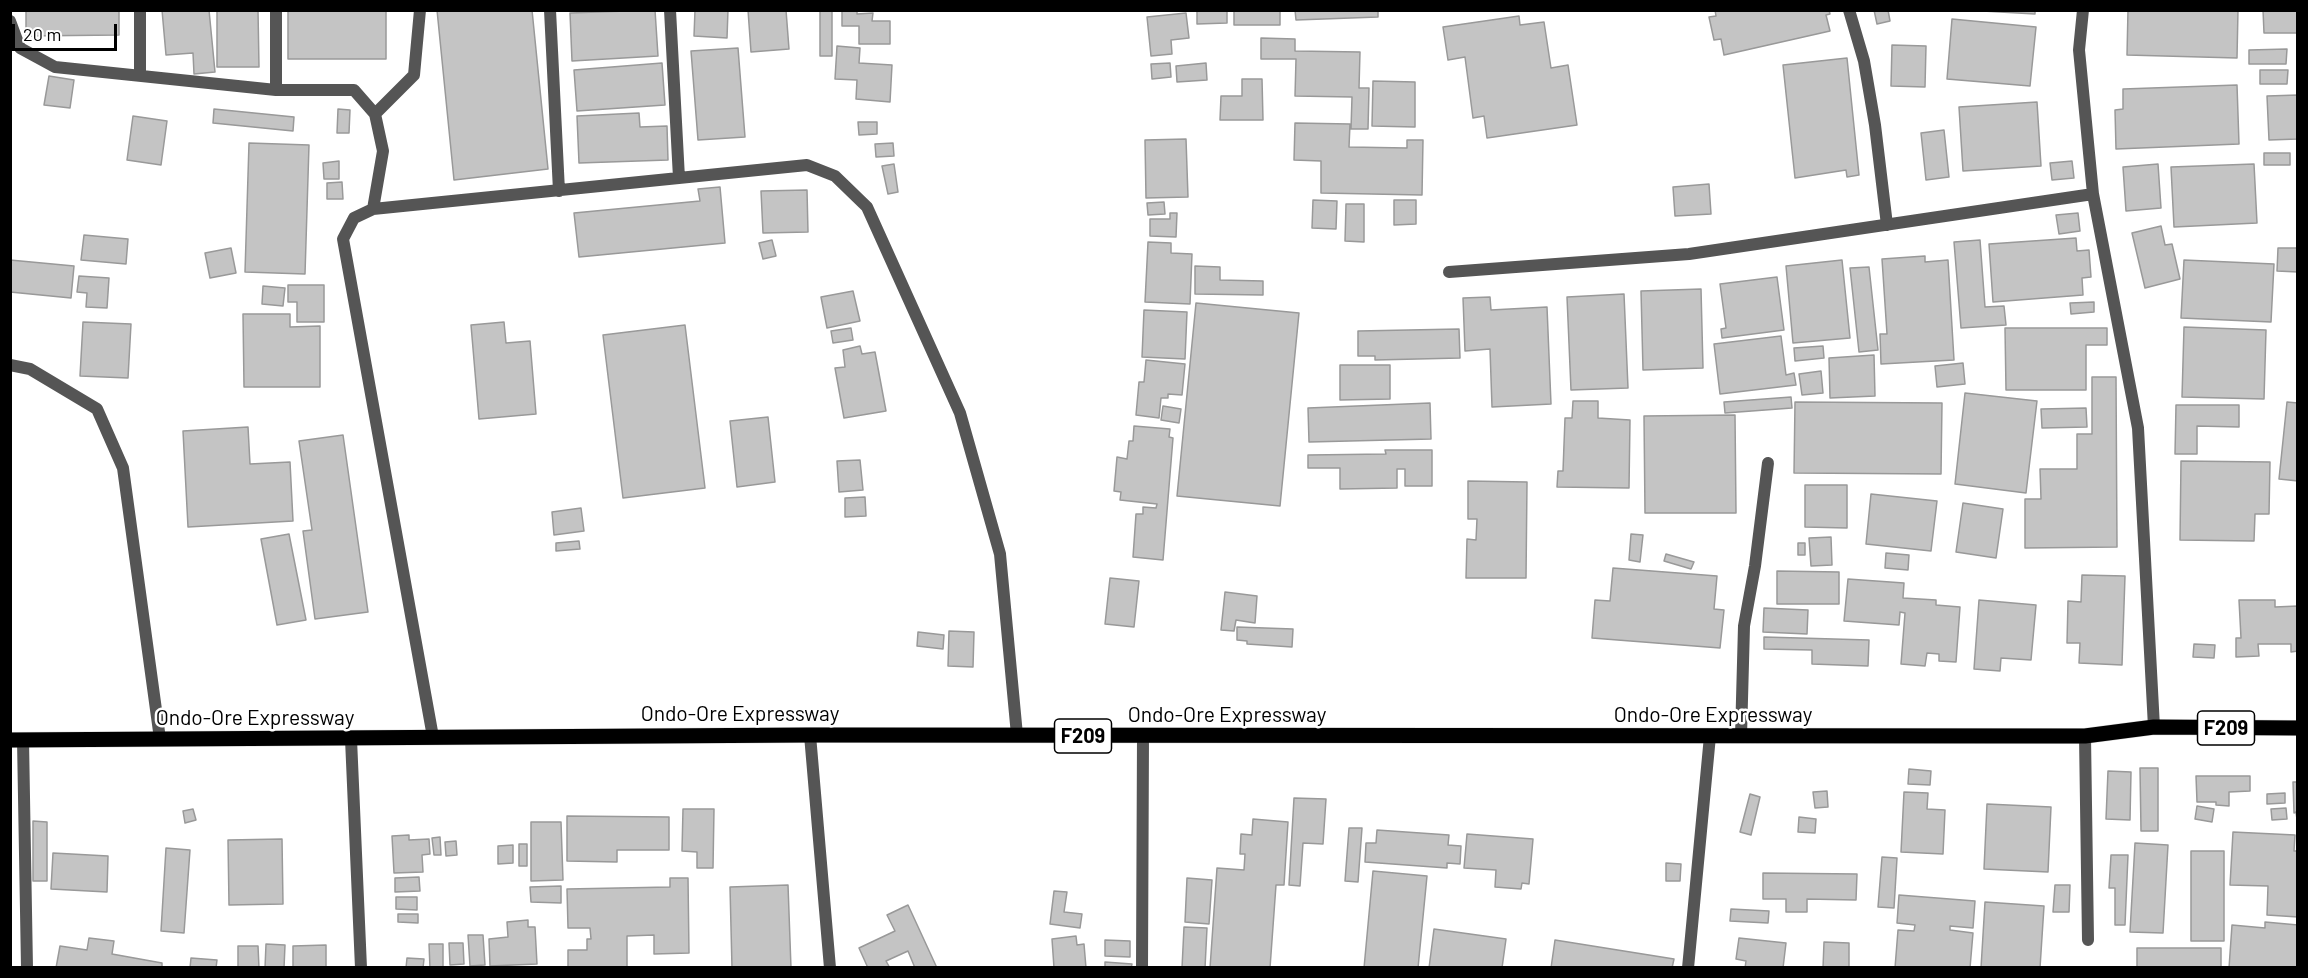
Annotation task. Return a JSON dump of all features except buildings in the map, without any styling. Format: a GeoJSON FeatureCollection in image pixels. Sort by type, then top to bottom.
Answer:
{"type":"FeatureCollection","features":[{"type":"Feature","properties":{"kind":"main road","name":"Ondo-Ore Expressway"},"geometry":{"type":"LineString","coordinates":[[17,740],[810,735],[2085,736],[2154,727]]}},
{"type":"Feature","properties":{"kind":"main road","name":"F209"},"geometry":{"type":"LineString","coordinates":[[2154,727],[2298,728]]}},
{"type":"Feature","properties":{"kind":"street"},"geometry":{"type":"LineString","coordinates":[[140,10],[140,76]]}},
{"type":"Feature","properties":{"kind":"street"},"geometry":{"type":"LineString","coordinates":[[276,10],[276,90]]}},
{"type":"Feature","properties":{"kind":"street"},"geometry":{"type":"LineString","coordinates":[[375,114],[414,75],[420,10]]}},
{"type":"Feature","properties":{"kind":"street"},"geometry":{"type":"LineString","coordinates":[[550,10],[559,191]]}},
{"type":"Feature","properties":{"kind":"street"},"geometry":{"type":"LineString","coordinates":[[670,10],[679,178]]}},
{"type":"Feature","properties":{"kind":"street"},"geometry":{"type":"LineString","coordinates":[[1849,10],[1864,61],[1875,124],[1887,225]]}},
{"type":"Feature","properties":{"kind":"street"},"geometry":{"type":"LineString","coordinates":[[2083,10],[2079,50],[2093,194],[2138,428],[2154,727]]}},
{"type":"Feature","properties":{"kind":"street"},"geometry":{"type":"LineString","coordinates":[[10,21],[20,48],[55,67],[276,90],[354,90],[375,114],[382,151],[373,209]]}},
{"type":"Feature","properties":{"kind":"street"},"geometry":{"type":"LineString","coordinates":[[433,737],[343,239],[354,218],[373,209],[807,165],[835,177],[867,207],[960,413],[1000,554],[1017,735]]}},
{"type":"Feature","properties":{"kind":"street"},"geometry":{"type":"LineString","coordinates":[[1449,272],[1689,254],[2093,194]]}},
{"type":"Feature","properties":{"kind":"street"},"geometry":{"type":"LineString","coordinates":[[10,365],[30,369],[97,409],[123,468],[160,739]]}},
{"type":"Feature","properties":{"kind":"street"},"geometry":{"type":"LineString","coordinates":[[1741,736],[1744,626],[1755,566],[1768,463]]}},
{"type":"Feature","properties":{"kind":"street"},"geometry":{"type":"LineString","coordinates":[[810,735],[830,968]]}},
{"type":"Feature","properties":{"kind":"street"},"geometry":{"type":"LineString","coordinates":[[1142,968],[1143,736]]}},
{"type":"Feature","properties":{"kind":"street"},"geometry":{"type":"LineString","coordinates":[[1688,968],[1710,736]]}},
{"type":"Feature","properties":{"kind":"street"},"geometry":{"type":"LineString","coordinates":[[2085,736],[2088,939]]}},
{"type":"Feature","properties":{"kind":"street"},"geometry":{"type":"LineString","coordinates":[[351,739],[361,968]]}},
{"type":"Feature","properties":{"kind":"street"},"geometry":{"type":"LineString","coordinates":[[17,740],[27,968]]}}]}
